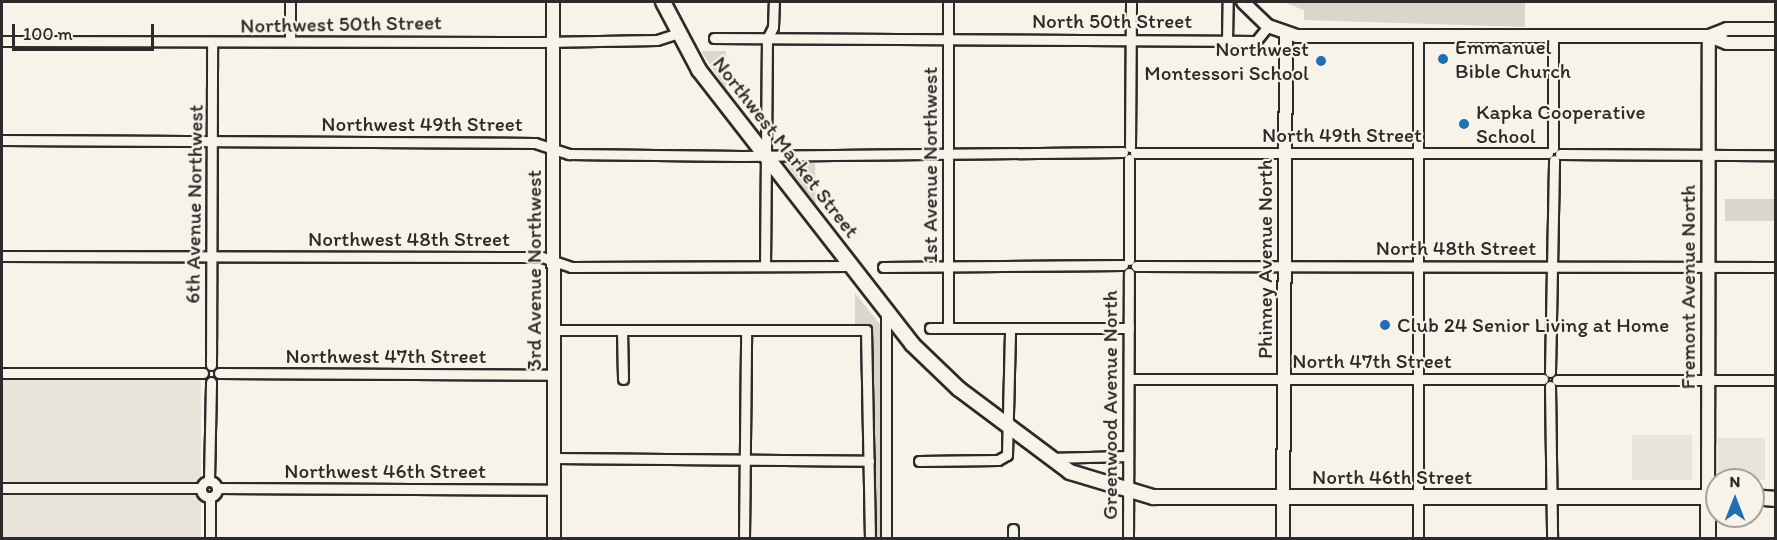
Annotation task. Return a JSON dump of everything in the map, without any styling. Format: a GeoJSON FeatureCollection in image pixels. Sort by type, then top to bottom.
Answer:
{"type":"FeatureCollection","features":[{"type":"Feature","properties":{"kind":"main road","name":"Northwest Market Street"},"geometry":{"type":"LineString","coordinates":[[666,3],[678,33],[718,96],[766,154],[886,312],[939,371],[1010,430]]}},
{"type":"Feature","properties":{"kind":"main road","name":"North 46th Street"},"geometry":{"type":"LineString","coordinates":[[1010,430],[1070,472],[1128,492],[1283,498],[1705,497]]}},
{"type":"Feature","properties":{"kind":"street"},"geometry":{"type":"LineString","coordinates":[[290,2],[290,40]]}},
{"type":"Feature","properties":{"kind":"street","name":"3rd Avenue Northwest"},"geometry":{"type":"LineString","coordinates":[[553,2],[554,538]]}},
{"type":"Feature","properties":{"kind":"street"},"geometry":{"type":"LineString","coordinates":[[765,266],[767,39],[773,27],[774,2]]}},
{"type":"Feature","properties":{"kind":"street","name":"1st Avenue Northwest"},"geometry":{"type":"LineString","coordinates":[[948,2],[948,328]]}},
{"type":"Feature","properties":{"kind":"street","name":"Greenwood Avenue North"},"geometry":{"type":"LineString","coordinates":[[1128,538],[1131,2]]}},
{"type":"Feature","properties":{"kind":"street"},"geometry":{"type":"LineString","coordinates":[[1227,41],[1228,2]]}},
{"type":"Feature","properties":{"kind":"street"},"geometry":{"type":"LineString","coordinates":[[1243,2],[1268,26],[1286,35],[1709,36],[1727,29],[1776,29]]}},
{"type":"Feature","properties":{"kind":"street","name":"North 50th Street"},"geometry":{"type":"LineString","coordinates":[[948,40],[1256,41],[1268,26]]}},
{"type":"Feature","properties":{"kind":"street","name":"Northwest 50th Street"},"geometry":{"type":"LineString","coordinates":[[2,41],[212,43],[290,40],[657,40],[678,33]]}},
{"type":"Feature","properties":{"kind":"street","name":"Phinney Avenue North"},"geometry":{"type":"LineString","coordinates":[[1283,538],[1286,35]]}},
{"type":"Feature","properties":{"kind":"street"},"geometry":{"type":"LineString","coordinates":[[1418,36],[1418,538]]}},
{"type":"Feature","properties":{"kind":"street"},"geometry":{"type":"LineString","coordinates":[[1709,36],[1727,43],[1776,43]]}},
{"type":"Feature","properties":{"kind":"street","name":"Fremont Avenue North"},"geometry":{"type":"LineString","coordinates":[[1709,36],[1711,468]]}},
{"type":"Feature","properties":{"kind":"street"},"geometry":{"type":"LineString","coordinates":[[1551,538],[1553,37]]}},
{"type":"Feature","properties":{"kind":"street"},"geometry":{"type":"LineString","coordinates":[[714,38],[948,40]]}},
{"type":"Feature","properties":{"kind":"street","name":"6th Avenue Northwest"},"geometry":{"type":"LineString","coordinates":[[211,365],[212,43]]}},
{"type":"Feature","properties":{"kind":"street","name":"Northwest 49th Street"},"geometry":{"type":"LineString","coordinates":[[2,140],[535,143],[554,150],[742,156],[947,153]]}},
{"type":"Feature","properties":{"kind":"street","name":"North 49th Street"},"geometry":{"type":"LineString","coordinates":[[947,153],[1776,155]]}},
{"type":"Feature","properties":{"kind":"street","name":"Northwest 48th Street"},"geometry":{"type":"LineString","coordinates":[[2,256],[542,257],[554,262],[851,266]]}},
{"type":"Feature","properties":{"kind":"street"},"geometry":{"type":"LineString","coordinates":[[883,267],[947,266]]}},
{"type":"Feature","properties":{"kind":"street","name":"North 48th Street"},"geometry":{"type":"LineString","coordinates":[[947,266],[1776,267]]}},
{"type":"Feature","properties":{"kind":"street"},"geometry":{"type":"LineString","coordinates":[[886,312],[886,538]]}},
{"type":"Feature","properties":{"kind":"street"},"geometry":{"type":"LineString","coordinates":[[930,328],[1129,328]]}},
{"type":"Feature","properties":{"kind":"street"},"geometry":{"type":"LineString","coordinates":[[919,461],[1002,459],[1010,430],[1010,328]]}},
{"type":"Feature","properties":{"kind":"street"},"geometry":{"type":"LineString","coordinates":[[553,330],[866,330],[870,538]]}},
{"type":"Feature","properties":{"kind":"street"},"geometry":{"type":"LineString","coordinates":[[622,330],[623,379]]}},
{"type":"Feature","properties":{"kind":"street"},"geometry":{"type":"LineString","coordinates":[[744,538],[746,330]]}},
{"type":"Feature","properties":{"kind":"street"},"geometry":{"type":"LineString","coordinates":[[2,373],[203,373],[211,365],[219,373],[211,382],[209,480],[201,488],[2,488]]}},
{"type":"Feature","properties":{"kind":"street"},"geometry":{"type":"LineString","coordinates":[[203,373],[211,382]]}},
{"type":"Feature","properties":{"kind":"street","name":"Northwest 47th Street"},"geometry":{"type":"LineString","coordinates":[[219,373],[553,375]]}},
{"type":"Feature","properties":{"kind":"street","name":"North 47th Street"},"geometry":{"type":"LineString","coordinates":[[1129,379],[1776,380]]}},
{"type":"Feature","properties":{"kind":"street"},"geometry":{"type":"LineString","coordinates":[[1047,458],[1128,456]]}},
{"type":"Feature","properties":{"kind":"street"},"geometry":{"type":"LineString","coordinates":[[553,458],[869,461]]}},
{"type":"Feature","properties":{"kind":"street"},"geometry":{"type":"LineString","coordinates":[[209,480],[218,488],[210,497],[210,538]]}},
{"type":"Feature","properties":{"kind":"street"},"geometry":{"type":"LineString","coordinates":[[201,488],[210,497]]}},
{"type":"Feature","properties":{"kind":"street","name":"Northwest 46th Street"},"geometry":{"type":"LineString","coordinates":[[218,488],[553,490]]}},
{"type":"Feature","properties":{"kind":"shaded area"},"geometry":{"type":"Polygon","coordinates":[[[1283,2],[1525,2],[1525,27],[1304,20],[1304,10],[1283,2]]]}},
{"type":"Feature","properties":{"kind":"shaded area"},"geometry":{"type":"Polygon","coordinates":[[[701,51],[726,51],[726,89],[701,51]]]}},
{"type":"Feature","properties":{"kind":"shaded area"},"geometry":{"type":"Polygon","coordinates":[[[786,163],[815,163],[816,207],[786,163]]]}},
{"type":"Feature","properties":{"kind":"shaded area"},"geometry":{"type":"Polygon","coordinates":[[[1725,199],[1775,199],[1775,221],[1725,221],[1725,199]]]}},
{"type":"Feature","properties":{"kind":"shaded area"},"geometry":{"type":"Polygon","coordinates":[[[855,293],[882,327],[881,538],[871,538],[872,336],[864,325],[855,324],[855,293]]]}},
{"type":"Feature","properties":{"kind":"shaded area"},"geometry":{"type":"Polygon","coordinates":[[[2,379],[201,379],[201,538],[2,538],[2,379]]]}},
{"type":"Feature","properties":{"kind":"shaded area"},"geometry":{"type":"Polygon","coordinates":[[[1632,435],[1692,435],[1692,480],[1632,480],[1632,435]]]}},
{"type":"Feature","properties":{"kind":"shaded area"},"geometry":{"type":"Polygon","coordinates":[[[1718,438],[1765,438],[1765,468],[1718,468],[1718,438]]]}},
{"type":"Feature","properties":{"kind":"place","name":"Emmanuel Bible Church"},"geometry":{"type":"Point","coordinates":[1443,59]}},
{"type":"Feature","properties":{"kind":"place","name":"Northwest Montessori School"},"geometry":{"type":"Point","coordinates":[1321,61]}},
{"type":"Feature","properties":{"kind":"place","name":"Kapka Cooperative School"},"geometry":{"type":"Point","coordinates":[1464,124]}},
{"type":"Feature","properties":{"kind":"place","name":"Club 24 Senior Living at Home"},"geometry":{"type":"Point","coordinates":[1385,325]}}]}
